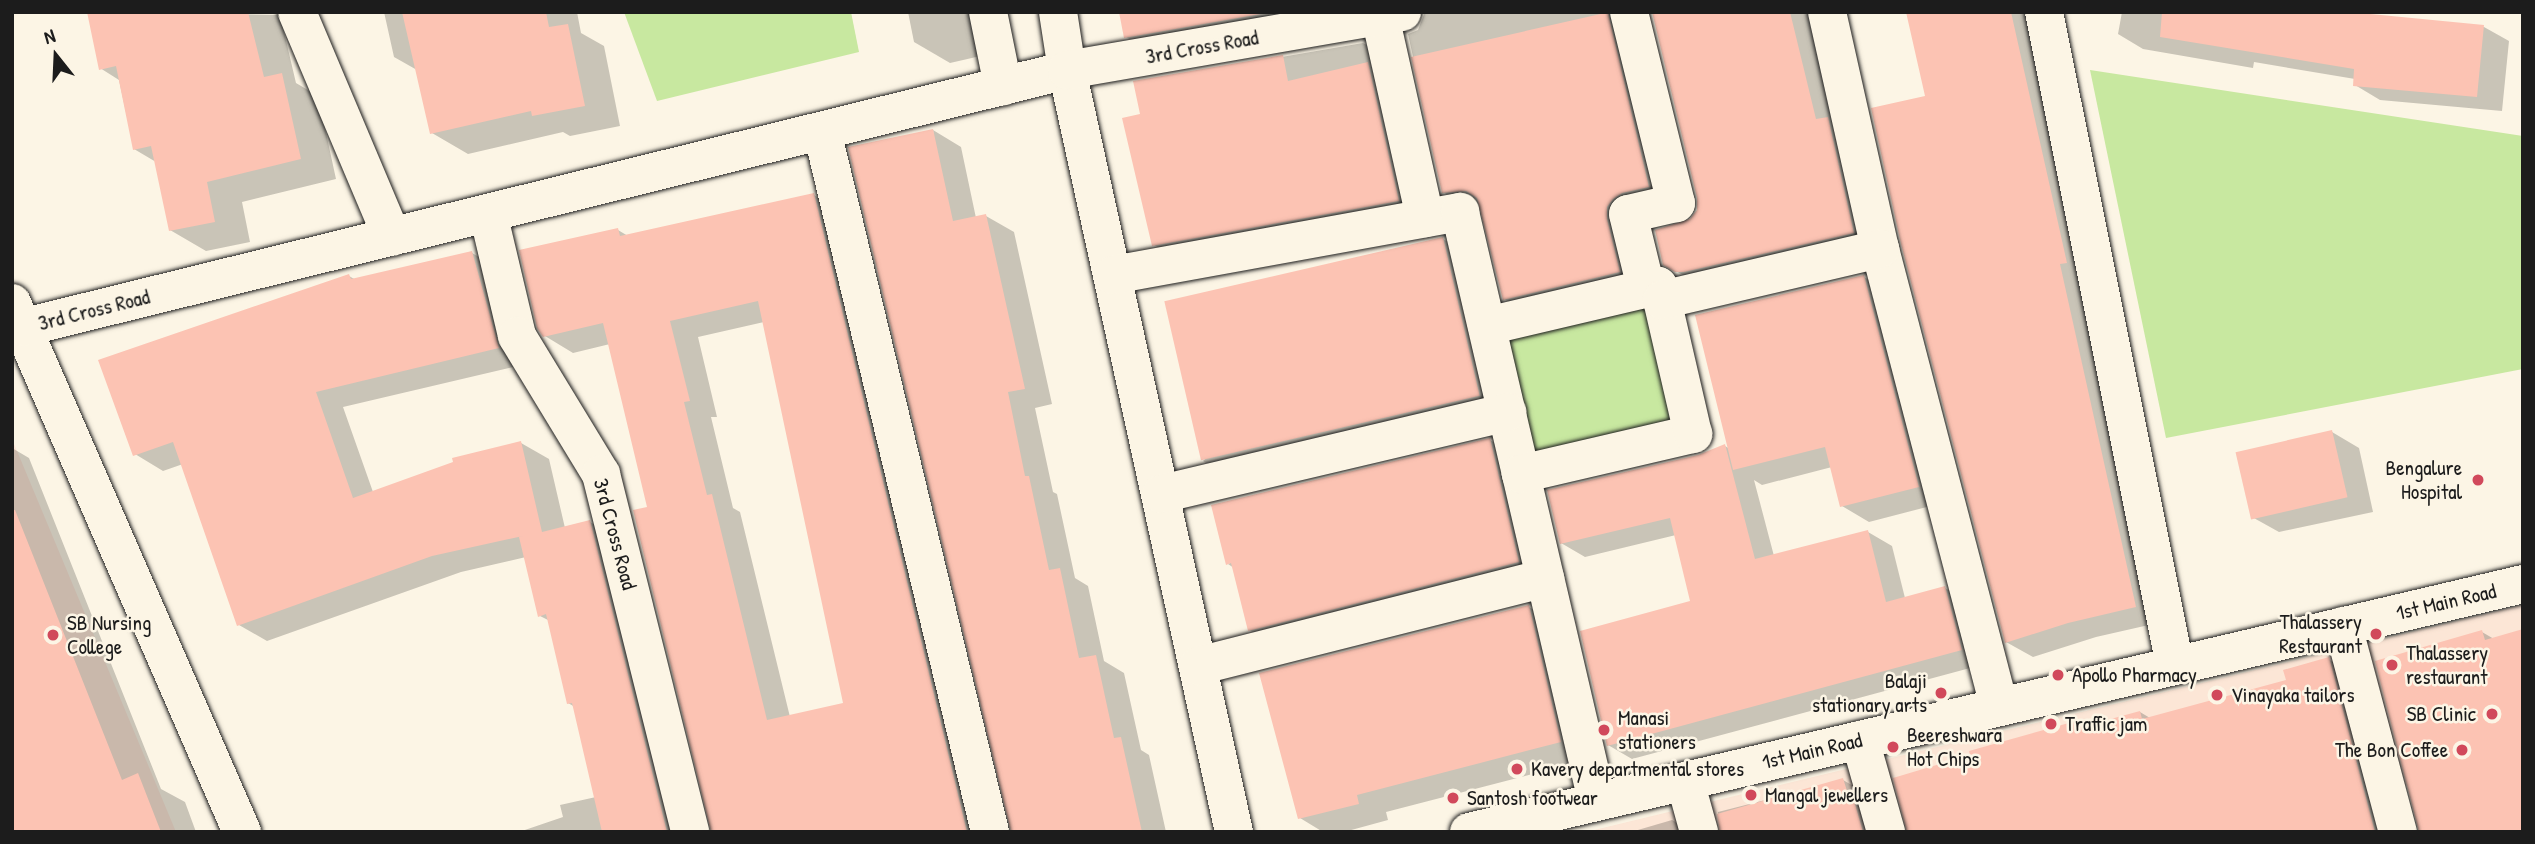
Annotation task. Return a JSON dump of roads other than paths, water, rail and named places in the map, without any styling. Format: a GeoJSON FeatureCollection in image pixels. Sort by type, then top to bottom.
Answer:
{"type":"FeatureCollection","features":[{"type":"Feature","properties":{"kind":"street"},"geometry":{"type":"LineString","coordinates":[[297,12],[392,237]]}},
{"type":"Feature","properties":{"kind":"street"},"geometry":{"type":"LineString","coordinates":[[988,12],[1003,86]]}},
{"type":"Feature","properties":{"kind":"street"},"geometry":{"type":"LineString","coordinates":[[1058,12],[1067,70],[1234,832]]}},
{"type":"Feature","properties":{"kind":"street"},"geometry":{"type":"LineString","coordinates":[[1521,474],[1693,434],[1654,294],[1628,214],[1676,203],[1629,12]]}},
{"type":"Feature","properties":{"kind":"street"},"geometry":{"type":"LineString","coordinates":[[1827,12],[1880,249],[1999,707]]}},
{"type":"Feature","properties":{"kind":"street"},"geometry":{"type":"LineString","coordinates":[[2045,12],[2175,666]]}},
{"type":"Feature","properties":{"kind":"street"},"geometry":{"type":"LineString","coordinates":[[1391,14],[1425,218]]}},
{"type":"Feature","properties":{"kind":"street","name":"3rd Cross Road"},"geometry":{"type":"LineString","coordinates":[[19,315],[392,237],[1067,70],[1308,20],[1391,14]]}},
{"type":"Feature","properties":{"kind":"street"},"geometry":{"type":"LineString","coordinates":[[822,131],[990,832]]}},
{"type":"Feature","properties":{"kind":"street"},"geometry":{"type":"LineString","coordinates":[[1113,275],[1460,212],[1597,801]]}},
{"type":"Feature","properties":{"kind":"street","name":"3rd Cross Road"},"geometry":{"type":"LineString","coordinates":[[488,213],[517,336],[601,474],[690,832]]}},
{"type":"Feature","properties":{"kind":"street"},"geometry":{"type":"LineString","coordinates":[[1487,326],[1880,249]]}},
{"type":"Feature","properties":{"kind":"street"},"geometry":{"type":"LineString","coordinates":[[19,315],[242,832]]}},
{"type":"Feature","properties":{"kind":"street"},"geometry":{"type":"LineString","coordinates":[[1161,495],[1507,412]]}},
{"type":"Feature","properties":{"kind":"street"},"geometry":{"type":"LineString","coordinates":[[1198,666],[1545,578]]}},
{"type":"Feature","properties":{"kind":"street","name":"1st Main Road"},"geometry":{"type":"LineString","coordinates":[[1469,832],[1538,824],[1597,801],[2523,583]]}},
{"type":"Feature","properties":{"kind":"street"},"geometry":{"type":"LineString","coordinates":[[2343,626],[2398,832]]}},
{"type":"Feature","properties":{"kind":"street"},"geometry":{"type":"LineString","coordinates":[[1860,740],[1886,832]]}},
{"type":"Feature","properties":{"kind":"street"},"geometry":{"type":"LineString","coordinates":[[1685,781],[1699,832]]}},
{"type":"Feature","properties":{"kind":"place","name":"Bengalure Hospital"},"geometry":{"type":"Point","coordinates":[2478,480]}},
{"type":"Feature","properties":{"kind":"place","name":"Thalassery Restaurant"},"geometry":{"type":"Point","coordinates":[2376,634]}},
{"type":"Feature","properties":{"kind":"place","name":"SB Nursing College"},"geometry":{"type":"Point","coordinates":[53,635]}},
{"type":"Feature","properties":{"kind":"place","name":"Thalassery restaurant"},"geometry":{"type":"Point","coordinates":[2392,665]}},
{"type":"Feature","properties":{"kind":"place","name":"Apollo Pharmacy"},"geometry":{"type":"Point","coordinates":[2058,675]}},
{"type":"Feature","properties":{"kind":"place","name":"Balaji stationary arts"},"geometry":{"type":"Point","coordinates":[1941,693]}},
{"type":"Feature","properties":{"kind":"place","name":"Vinayaka tailors"},"geometry":{"type":"Point","coordinates":[2217,695]}},
{"type":"Feature","properties":{"kind":"place","name":"SB Clinic"},"geometry":{"type":"Point","coordinates":[2492,714]}},
{"type":"Feature","properties":{"kind":"place","name":"Traffic jam"},"geometry":{"type":"Point","coordinates":[2051,724]}},
{"type":"Feature","properties":{"kind":"place","name":"Manasi stationers"},"geometry":{"type":"Point","coordinates":[1604,730]}},
{"type":"Feature","properties":{"kind":"place","name":"Beereshwara Hot Chips"},"geometry":{"type":"Point","coordinates":[1893,747]}},
{"type":"Feature","properties":{"kind":"place","name":"The Bon Coffee"},"geometry":{"type":"Point","coordinates":[2462,750]}},
{"type":"Feature","properties":{"kind":"place","name":"Kavery departmental stores"},"geometry":{"type":"Point","coordinates":[1517,769]}},
{"type":"Feature","properties":{"kind":"place","name":"Mangal jewellers"},"geometry":{"type":"Point","coordinates":[1751,795]}},
{"type":"Feature","properties":{"kind":"place","name":"Santosh footwear"},"geometry":{"type":"Point","coordinates":[1453,798]}}]}
